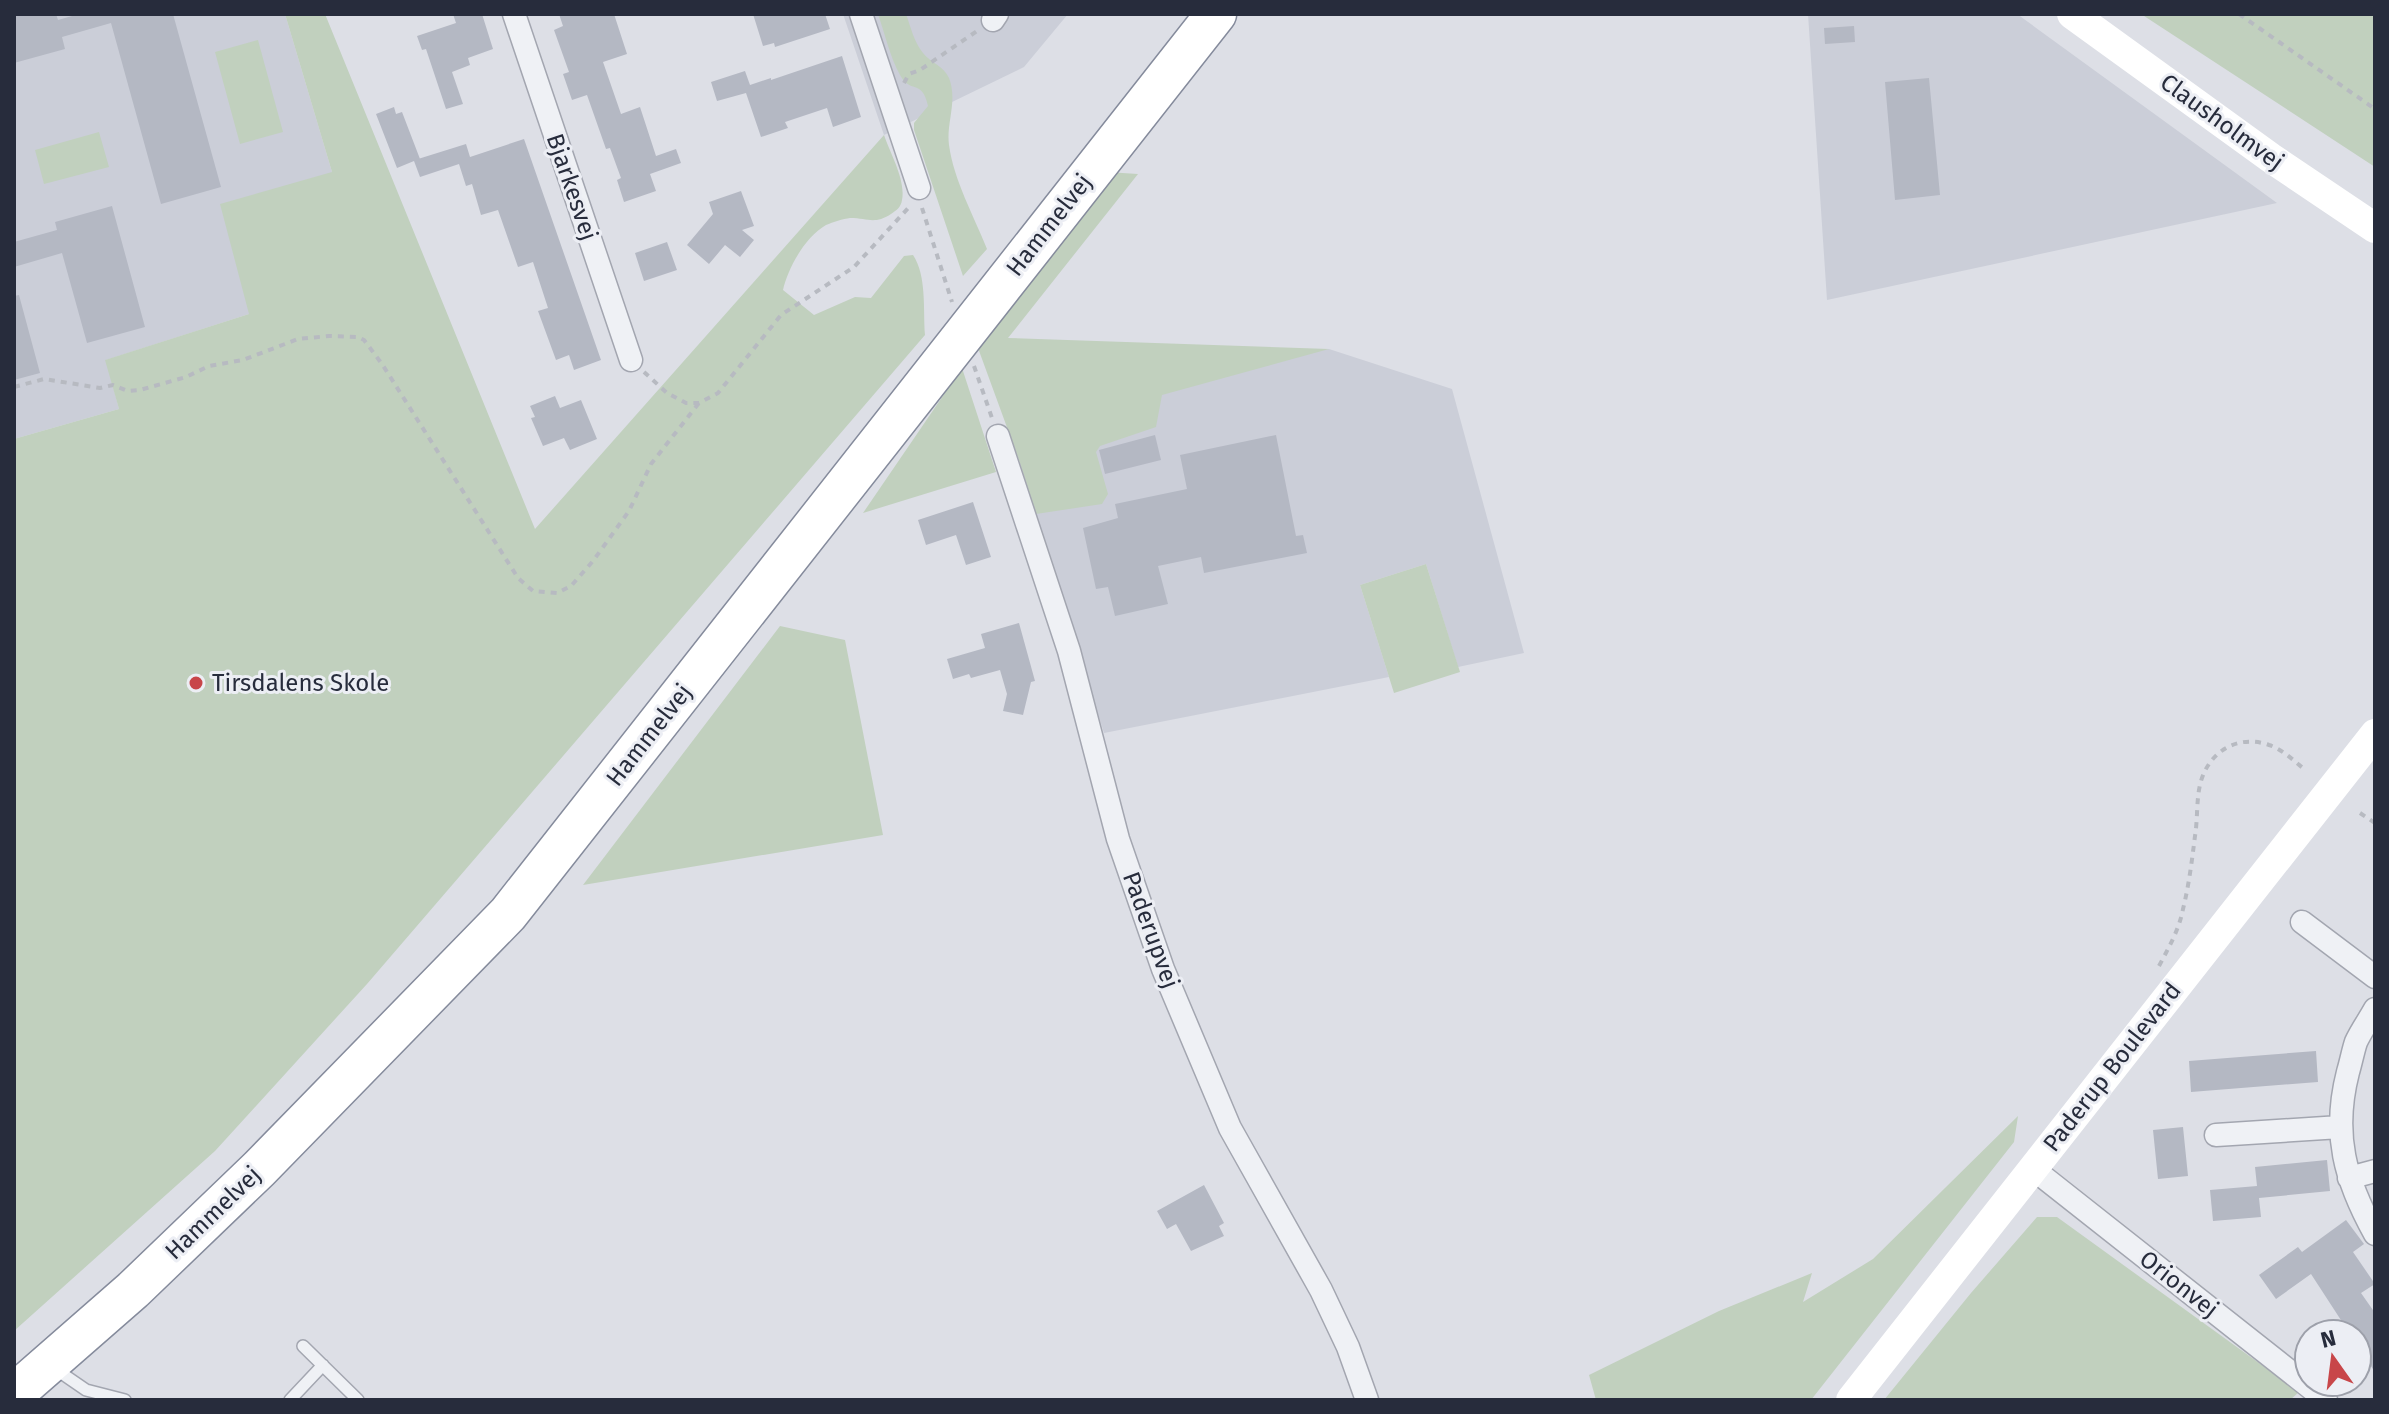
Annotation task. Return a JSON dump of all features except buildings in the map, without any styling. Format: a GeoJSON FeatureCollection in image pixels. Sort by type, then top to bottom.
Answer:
{"type":"FeatureCollection","features":[{"type":"Feature","properties":{"kind":"highway","name":"Hammelvej"},"geometry":{"type":"LineString","coordinates":[[14,1394],[133,1290],[259,1169],[508,914],[1216,14]]}},
{"type":"Feature","properties":{"kind":"street","name":"Bjarkesvej"},"geometry":{"type":"LineString","coordinates":[[514,14],[631,360]]}},
{"type":"Feature","properties":{"kind":"street"},"geometry":{"type":"LineString","coordinates":[[861,14],[919,193]]}},
{"type":"Feature","properties":{"kind":"street","name":"Clausholmvej"},"geometry":{"type":"LineString","coordinates":[[2072,14],[2271,158],[2375,228]]}},
{"type":"Feature","properties":{"kind":"street","name":"Paderupvej"},"geometry":{"type":"LineString","coordinates":[[998,436],[1069,651],[1118,839],[1163,969],[1230,1128],[1321,1290],[1348,1347],[1367,1400]]}},
{"type":"Feature","properties":{"kind":"street","name":"Paderup Boulevard"},"geometry":{"type":"LineString","coordinates":[[1851,1400],[2375,734]]}},
{"type":"Feature","properties":{"kind":"street"},"geometry":{"type":"LineString","coordinates":[[2302,922],[2375,977]]}},
{"type":"Feature","properties":{"kind":"street"},"geometry":{"type":"LineString","coordinates":[[2375,1009],[2357,1042],[2344,1087],[2340,1127],[2342,1157],[2375,1234]]}},
{"type":"Feature","properties":{"kind":"street"},"geometry":{"type":"LineString","coordinates":[[2216,1135],[2340,1127]]}},
{"type":"Feature","properties":{"kind":"street","name":"Orionvej"},"geometry":{"type":"LineString","coordinates":[[2032,1168],[2293,1377]]}},
{"type":"Feature","properties":{"kind":"street"},"geometry":{"type":"LineString","coordinates":[[2349,1178],[2375,1171]]}},
{"type":"Feature","properties":{"kind":"lane"},"geometry":{"type":"LineString","coordinates":[[303,1346],[358,1400]]}},
{"type":"Feature","properties":{"kind":"lane"},"geometry":{"type":"LineString","coordinates":[[48,1364],[86,1390],[125,1400]]}},
{"type":"Feature","properties":{"kind":"lane"},"geometry":{"type":"LineString","coordinates":[[290,1400],[323,1365]]}},
{"type":"Feature","properties":{"kind":"path"},"geometry":{"type":"LineString","coordinates":[[2239,14],[2375,109]]}},
{"type":"Feature","properties":{"kind":"path"},"geometry":{"type":"LineString","coordinates":[[890,100],[909,74],[920,70],[995,17]]}},
{"type":"Feature","properties":{"kind":"path"},"geometry":{"type":"LineString","coordinates":[[919,193],[953,305]]}},
{"type":"Feature","properties":{"kind":"path"},"geometry":{"type":"LineString","coordinates":[[14,387],[44,379],[100,388],[113,385],[128,391],[140,390],[186,377],[209,366],[243,360],[298,339],[358,337],[364,340],[382,364],[518,578],[533,591],[557,593],[571,586],[593,561],[629,511],[651,464],[699,403],[718,393],[781,315],[854,267],[919,193]]}},
{"type":"Feature","properties":{"kind":"path"},"geometry":{"type":"LineString","coordinates":[[631,360],[667,393],[686,403],[699,403]]}},
{"type":"Feature","properties":{"kind":"path"},"geometry":{"type":"LineString","coordinates":[[973,362],[998,436]]}},
{"type":"Feature","properties":{"kind":"path"},"geometry":{"type":"LineString","coordinates":[[2154,977],[2175,936],[2183,909],[2196,833],[2198,793],[2213,758],[2232,744],[2256,742],[2279,749],[2304,769]]}},
{"type":"Feature","properties":{"kind":"path"},"geometry":{"type":"LineString","coordinates":[[2360,813],[2375,823]]}},
{"type":"Feature","properties":{"kind":"shaded area"},"geometry":{"type":"Polygon","coordinates":[[[14,14],[285,14],[332,172],[249,314],[106,360],[119,409],[14,439],[14,14]]]}},
{"type":"Feature","properties":{"kind":"shaded area"},"geometry":{"type":"Polygon","coordinates":[[[843,14],[1068,14],[1024,67],[884,135],[843,14]]]}},
{"type":"Feature","properties":{"kind":"shaded area"},"geometry":{"type":"Polygon","coordinates":[[[1808,14],[2017,14],[2277,203],[1827,300],[1808,14]]]}},
{"type":"Feature","properties":{"kind":"shaded area"},"geometry":{"type":"Polygon","coordinates":[[[1329,349],[1452,389],[1524,653],[1458,667],[1426,564],[1360,585],[1389,677],[1104,733],[1020,463],[1152,380],[1329,349]]]}},
{"type":"Feature","properties":{"kind":"green space"},"geometry":{"type":"Polygon","coordinates":[[[285,14],[325,14],[535,529],[884,135],[902,184],[900,206],[880,219],[847,218],[818,230],[798,254],[783,290],[814,315],[855,297],[871,298],[904,256],[913,255],[922,283],[925,335],[367,984],[215,1151],[14,1331],[14,439],[119,409],[105,360],[249,314],[220,204],[332,172],[285,14]]]}},
{"type":"Feature","properties":{"kind":"green space"},"geometry":{"type":"Polygon","coordinates":[[[878,14],[906,14],[920,49],[949,78],[952,95],[949,145],[960,185],[987,249],[963,276],[914,130],[914,123],[928,106],[926,97],[900,75],[878,14]]]}},
{"type":"Feature","properties":{"kind":"green space"},"geometry":{"type":"Polygon","coordinates":[[[2141,14],[2375,14],[2375,167],[2141,14]]]}},
{"type":"Feature","properties":{"kind":"green space"},"geometry":{"type":"Polygon","coordinates":[[[258,40],[283,132],[240,144],[215,52],[258,40]]]}},
{"type":"Feature","properties":{"kind":"green space"},"geometry":{"type":"Polygon","coordinates":[[[99,132],[109,167],[44,184],[35,150],[99,132]]]}},
{"type":"Feature","properties":{"kind":"green space"},"geometry":{"type":"Polygon","coordinates":[[[1107,172],[1138,174],[1008,338],[1329,349],[1162,395],[1156,427],[1100,446],[1096,452],[1108,494],[1102,504],[1036,514],[978,348],[1107,172]]]}},
{"type":"Feature","properties":{"kind":"green space"},"geometry":{"type":"Polygon","coordinates":[[[962,368],[996,472],[863,513],[962,368]]]}},
{"type":"Feature","properties":{"kind":"green space"},"geometry":{"type":"Polygon","coordinates":[[[1426,564],[1460,672],[1394,693],[1360,585],[1426,564]]]}},
{"type":"Feature","properties":{"kind":"green space"},"geometry":{"type":"Polygon","coordinates":[[[780,626],[845,640],[883,835],[583,885],[780,626]]]}},
{"type":"Feature","properties":{"kind":"green space"},"geometry":{"type":"Polygon","coordinates":[[[2018,1116],[2014,1142],[1811,1400],[1596,1400],[1589,1375],[1719,1311],[1812,1273],[1803,1302],[1873,1259],[2018,1116]]]}},
{"type":"Feature","properties":{"kind":"green space"},"geometry":{"type":"Polygon","coordinates":[[[2037,1217],[2057,1217],[2293,1388],[2293,1397],[2290,1400],[1884,1400],[2037,1217]]]}},
{"type":"Feature","properties":{"kind":"place","name":"Tirsdalens Skole"},"geometry":{"type":"Point","coordinates":[196,683]}}]}
